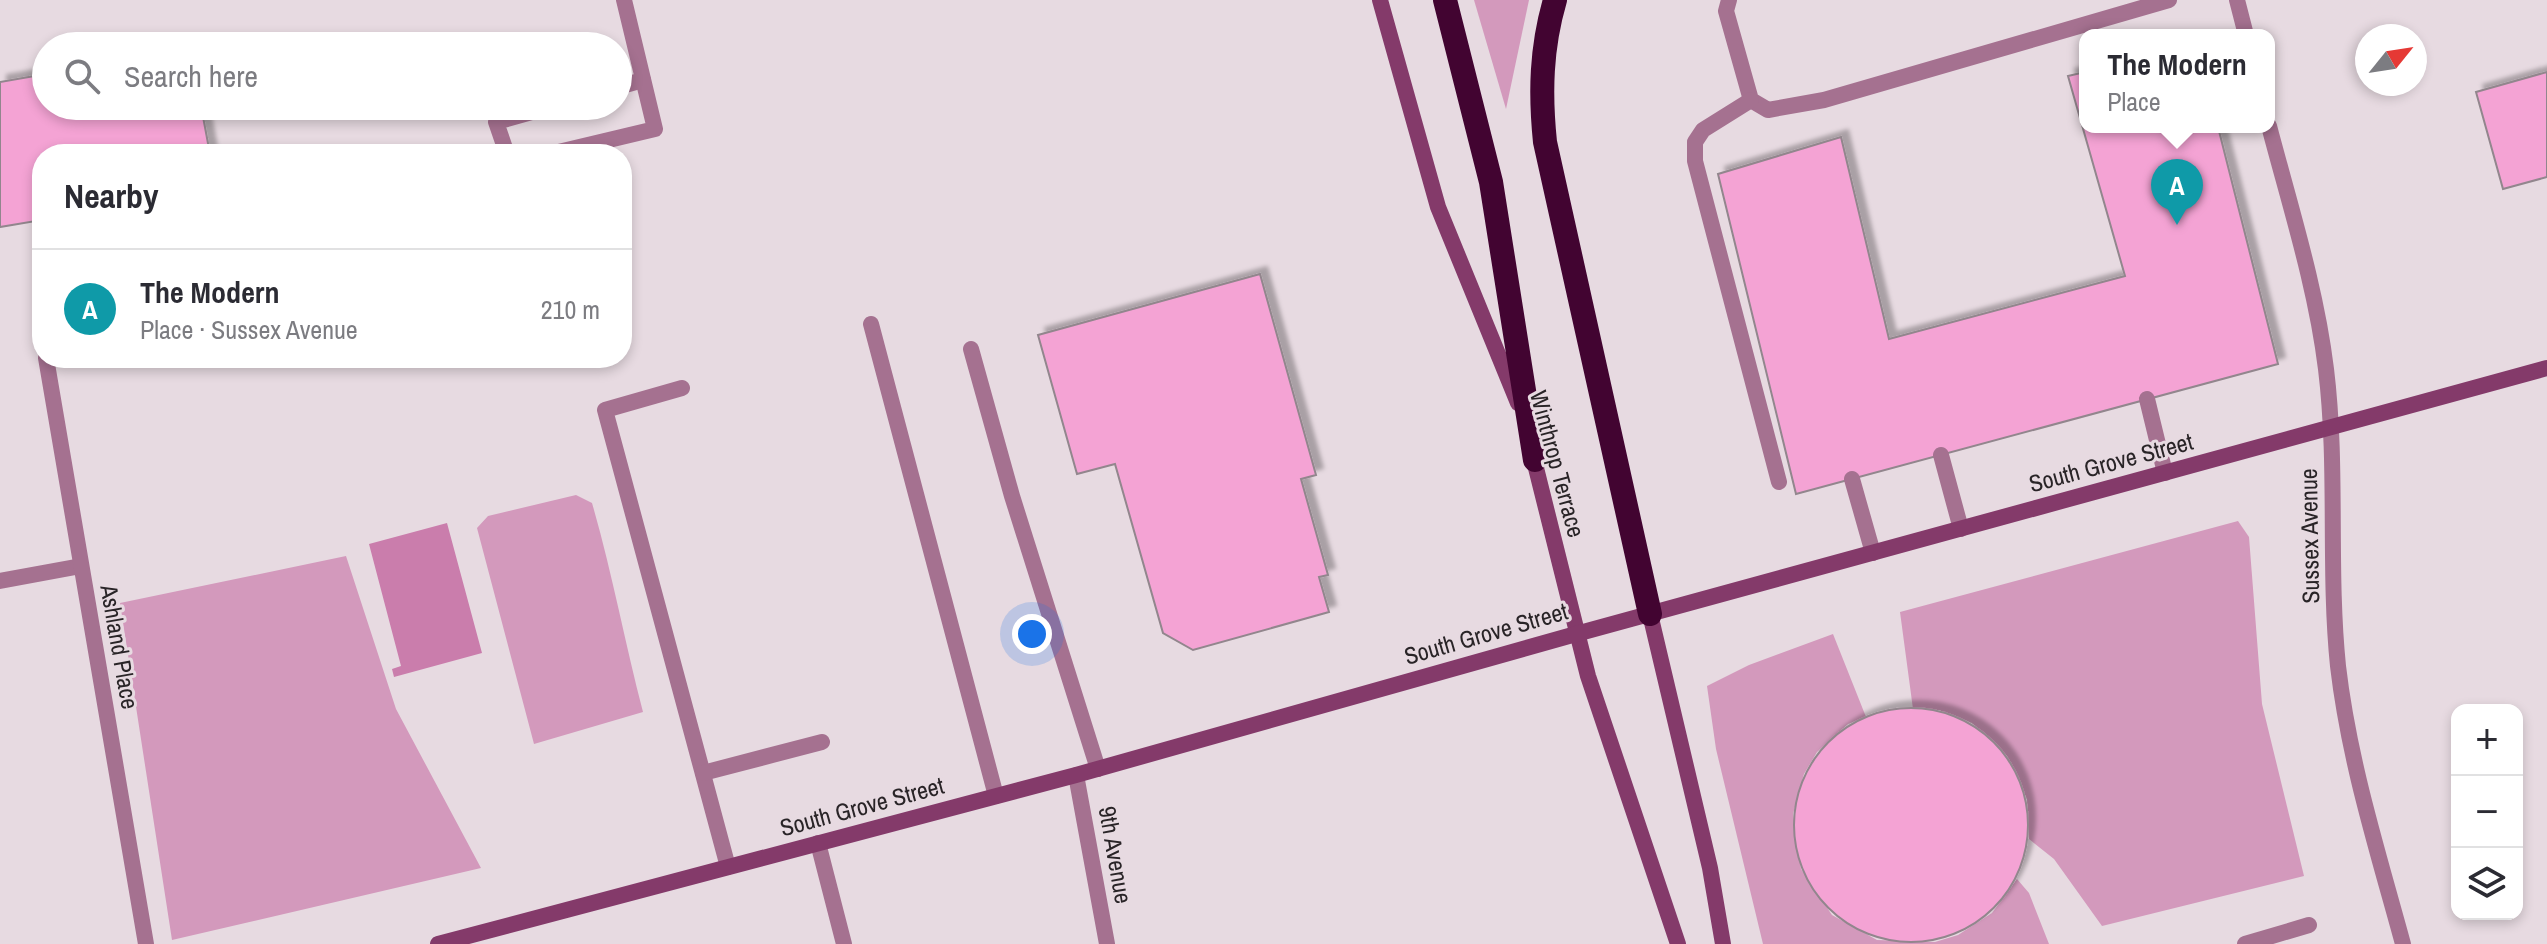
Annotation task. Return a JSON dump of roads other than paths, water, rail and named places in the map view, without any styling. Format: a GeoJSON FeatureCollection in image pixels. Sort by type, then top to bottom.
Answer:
{"type":"FeatureCollection","features":[{"type":"Feature","properties":{"kind":"highway"},"geometry":{"type":"LineString","coordinates":[[1445,0],[1491,182],[1535,460]]}},
{"type":"Feature","properties":{"kind":"highway"},"geometry":{"type":"LineString","coordinates":[[1555,0],[1544,47],[1541,79],[1545,142],[1650,614]]}},
{"type":"Feature","properties":{"kind":"main road","name":"Winthrop Terrace"},"geometry":{"type":"LineString","coordinates":[[1380,0],[1438,207],[1511,383],[1535,460],[1576,634],[1678,944]]}},
{"type":"Feature","properties":{"kind":"main road","name":"South Grove Street"},"geometry":{"type":"LineString","coordinates":[[438,944],[1098,769],[1576,634],[2547,368]]}},
{"type":"Feature","properties":{"kind":"main road"},"geometry":{"type":"LineString","coordinates":[[1650,614],[1710,868],[1723,944]]}},
{"type":"Feature","properties":{"kind":"street"},"geometry":{"type":"LineString","coordinates":[[624,0],[632,32]]}},
{"type":"Feature","properties":{"kind":"street"},"geometry":{"type":"LineString","coordinates":[[1729,0],[1726,11],[1751,100],[1768,110],[1824,100],[2118,6],[2169,0]]}},
{"type":"Feature","properties":{"kind":"street"},"geometry":{"type":"LineString","coordinates":[[2237,0],[2244,29]]}},
{"type":"Feature","properties":{"kind":"street"},"geometry":{"type":"LineString","coordinates":[[592,144],[655,129],[632,34]]}},
{"type":"Feature","properties":{"kind":"street"},"geometry":{"type":"LineString","coordinates":[[632,83],[643,80]]}},
{"type":"Feature","properties":{"kind":"street"},"geometry":{"type":"LineString","coordinates":[[1751,100],[1703,130],[1695,142],[1695,161],[1779,482]]}},
{"type":"Feature","properties":{"kind":"street"},"geometry":{"type":"LineString","coordinates":[[503,120],[496,122],[504,144]]}},
{"type":"Feature","properties":{"kind":"street","name":"Sussex Avenue"},"geometry":{"type":"LineString","coordinates":[[2271,133],[2317,317],[2326,369],[2331,428],[2339,667],[2361,791],[2403,944]]}},
{"type":"Feature","properties":{"kind":"street"},"geometry":{"type":"LineString","coordinates":[[871,324],[996,796]]}},
{"type":"Feature","properties":{"kind":"street"},"geometry":{"type":"LineString","coordinates":[[971,349],[1012,496],[1098,769]]}},
{"type":"Feature","properties":{"kind":"street","name":"Ashland Place"},"geometry":{"type":"LineString","coordinates":[[48,368],[146,944]]}},
{"type":"Feature","properties":{"kind":"street"},"geometry":{"type":"LineString","coordinates":[[682,388],[605,410],[728,867]]}},
{"type":"Feature","properties":{"kind":"street"},"geometry":{"type":"LineString","coordinates":[[2147,399],[2165,473]]}},
{"type":"Feature","properties":{"kind":"street"},"geometry":{"type":"LineString","coordinates":[[1941,455],[1961,529]]}},
{"type":"Feature","properties":{"kind":"street"},"geometry":{"type":"LineString","coordinates":[[1852,479],[1873,553]]}},
{"type":"Feature","properties":{"kind":"street"},"geometry":{"type":"LineString","coordinates":[[0,581],[81,566]]}},
{"type":"Feature","properties":{"kind":"street"},"geometry":{"type":"LineString","coordinates":[[703,773],[822,742]]}},
{"type":"Feature","properties":{"kind":"street","name":"9th Avenue"},"geometry":{"type":"LineString","coordinates":[[1076,775],[1107,944]]}},
{"type":"Feature","properties":{"kind":"street"},"geometry":{"type":"LineString","coordinates":[[818,843],[844,944]]}},
{"type":"Feature","properties":{"kind":"street"},"geometry":{"type":"LineString","coordinates":[[2245,944],[2309,925]]}},
{"type":"Feature","properties":{"kind":"place","name":"The Modern"},"geometry":{"type":"Point","coordinates":[2177,225]}}]}
